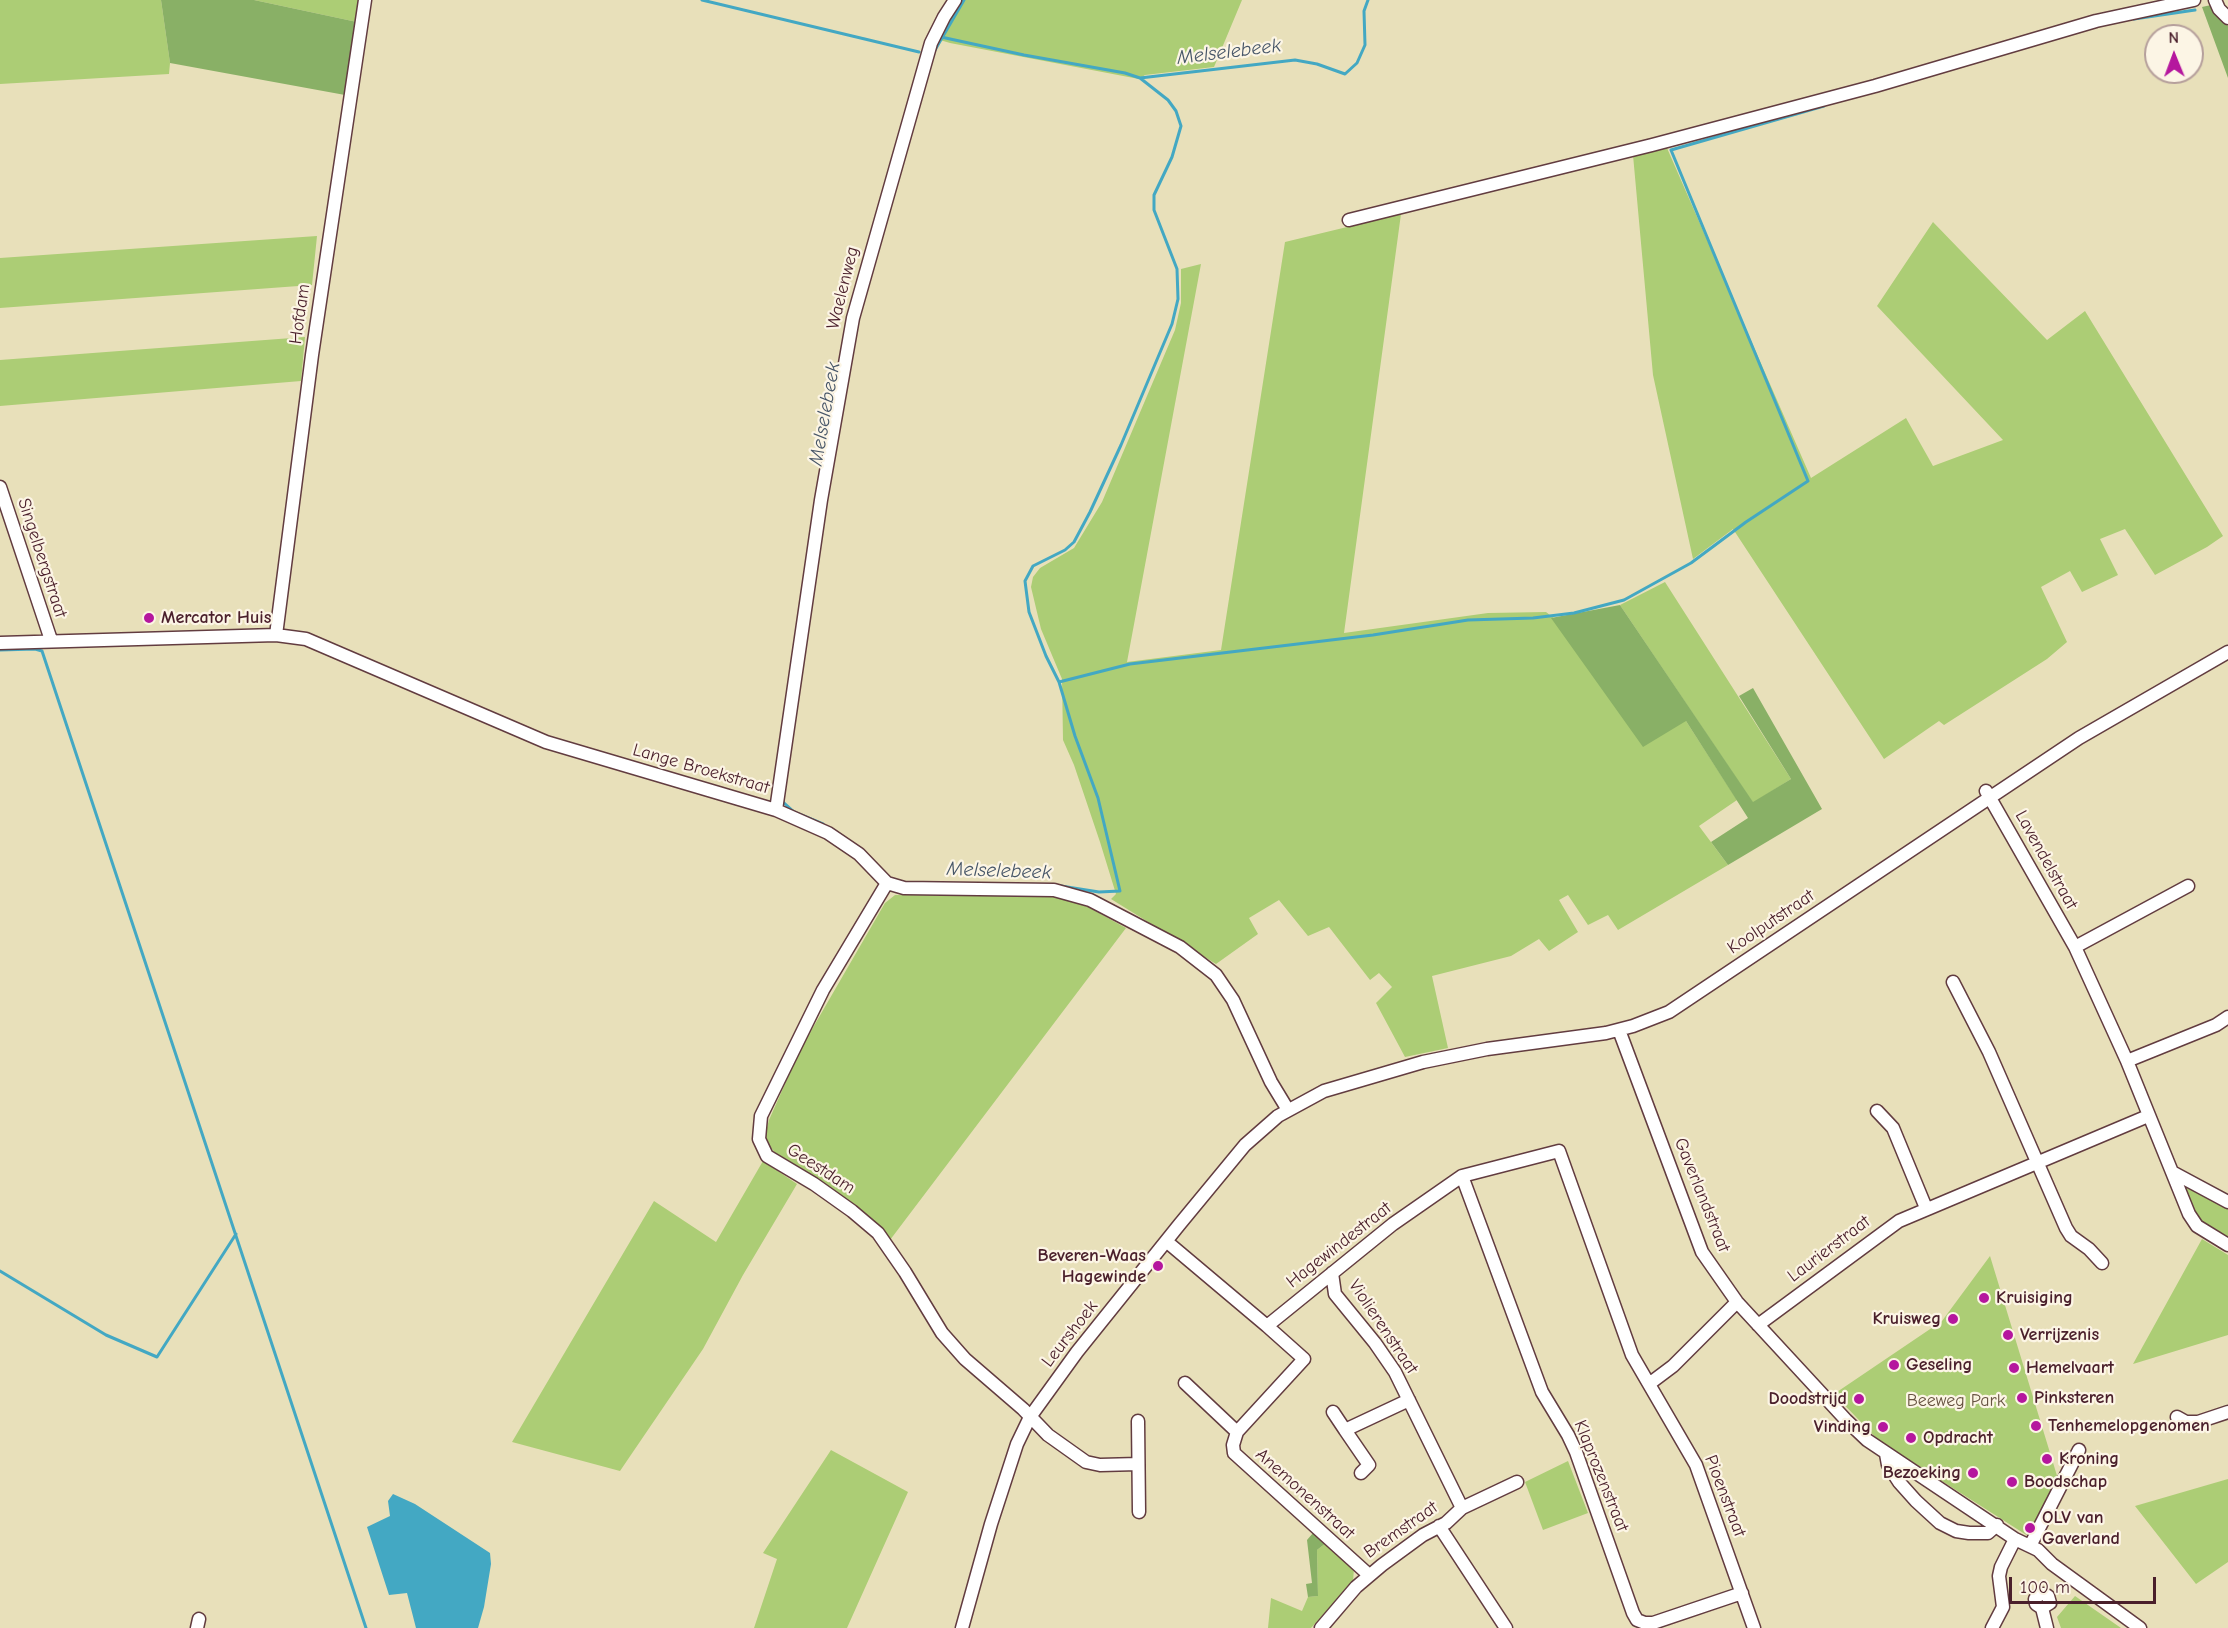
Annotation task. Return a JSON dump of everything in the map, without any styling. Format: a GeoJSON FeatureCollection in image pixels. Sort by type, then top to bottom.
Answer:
{"type":"FeatureCollection","features":[{"type":"Feature","properties":{"kind":"street","name":"Hofdam"},"geometry":{"type":"LineString","coordinates":[[276,635],[312,355],[365,0]]}},
{"type":"Feature","properties":{"kind":"street","name":"Waelenweg"},"geometry":{"type":"LineString","coordinates":[[776,810],[821,500],[853,318],[931,43],[955,0]]}},
{"type":"Feature","properties":{"kind":"street"},"geometry":{"type":"LineString","coordinates":[[1349,220],[1652,145],[1875,86],[2096,21],[2194,0]]}},
{"type":"Feature","properties":{"kind":"street"},"geometry":{"type":"LineString","coordinates":[[2215,0],[2219,9],[2228,18]]}},
{"type":"Feature","properties":{"kind":"street","name":"Singelbergstraat"},"geometry":{"type":"LineString","coordinates":[[0,487],[51,640]]}},
{"type":"Feature","properties":{"kind":"street","name":"Lange Broekstraat"},"geometry":{"type":"LineString","coordinates":[[0,643],[276,635],[306,639],[546,742],[776,810],[828,833],[859,854],[887,883]]}},
{"type":"Feature","properties":{"kind":"street","name":"Koolputstraat"},"geometry":{"type":"LineString","coordinates":[[1288,1110],[1324,1090],[1423,1062],[1487,1049],[1619,1030],[1670,1012],[1988,793],[2228,652]]}},
{"type":"Feature","properties":{"kind":"street","name":"Lavendelstraat"},"geometry":{"type":"LineString","coordinates":[[1988,793],[2075,947],[2127,1061],[2189,1214],[2203,1230],[2228,1245]]}},
{"type":"Feature","properties":{"kind":"street"},"geometry":{"type":"LineString","coordinates":[[887,883],[904,888],[1036,888],[1063,892],[1090,900],[1180,947],[1216,975],[1226,987],[1271,1082],[1288,1110]]}},
{"type":"Feature","properties":{"kind":"street","name":"Geestdam"},"geometry":{"type":"LineString","coordinates":[[887,883],[823,990],[762,1116],[759,1139],[767,1156],[814,1184],[878,1233],[942,1333],[965,1359],[1048,1435],[1086,1462],[1100,1465],[1138,1464]]}},
{"type":"Feature","properties":{"kind":"street"},"geometry":{"type":"LineString","coordinates":[[2075,947],[2188,886]]}},
{"type":"Feature","properties":{"kind":"street"},"geometry":{"type":"LineString","coordinates":[[1953,982],[1989,1052],[2061,1218],[2071,1236],[2089,1249],[2102,1263]]}},
{"type":"Feature","properties":{"kind":"street"},"geometry":{"type":"LineString","coordinates":[[2127,1061],[2216,1025],[2228,1017]]}},
{"type":"Feature","properties":{"kind":"street","name":"Gaverlandstraat"},"geometry":{"type":"LineString","coordinates":[[1619,1030],[1702,1252],[1737,1302],[1867,1440],[2015,1539],[2030,1546],[2140,1628]]}},
{"type":"Feature","properties":{"kind":"street","name":"Leurshoek"},"geometry":{"type":"LineString","coordinates":[[962,1628],[994,1514],[1017,1444],[1030,1417],[1077,1352],[1245,1145],[1288,1110]]}},
{"type":"Feature","properties":{"kind":"street"},"geometry":{"type":"LineString","coordinates":[[1877,1111],[1893,1128],[1926,1208]]}},
{"type":"Feature","properties":{"kind":"street","name":"Laurierstraat"},"geometry":{"type":"LineString","coordinates":[[1758,1325],[1885,1229],[1926,1208],[2148,1116]]}},
{"type":"Feature","properties":{"kind":"street","name":"Hagewindestraat"},"geometry":{"type":"LineString","coordinates":[[1267,1326],[1393,1224],[1462,1176],[1559,1151]]}},
{"type":"Feature","properties":{"kind":"street","name":"Pioenstraat"},"geometry":{"type":"LineString","coordinates":[[1559,1151],[1632,1355],[1696,1465],[1754,1628]]}},
{"type":"Feature","properties":{"kind":"street"},"geometry":{"type":"LineString","coordinates":[[2174,1173],[2224,1200]]}},
{"type":"Feature","properties":{"kind":"street","name":"Klaprozenstraat"},"geometry":{"type":"LineString","coordinates":[[1462,1176],[1542,1392],[1576,1452],[1637,1620],[1653,1623],[1742,1593]]}},
{"type":"Feature","properties":{"kind":"street"},"geometry":{"type":"LineString","coordinates":[[1166,1241],[1304,1359],[1238,1432],[1185,1383]]}},
{"type":"Feature","properties":{"kind":"street","name":"Violierenstraat"},"geometry":{"type":"LineString","coordinates":[[1332,1273],[1335,1294],[1375,1342],[1395,1372],[1462,1508]]}},
{"type":"Feature","properties":{"kind":"street"},"geometry":{"type":"LineString","coordinates":[[1649,1384],[1673,1366],[1737,1302]]}},
{"type":"Feature","properties":{"kind":"street","name":"Violierenstraat"},"geometry":{"type":"LineString","coordinates":[[1346,1430],[1409,1400]]}},
{"type":"Feature","properties":{"kind":"street"},"geometry":{"type":"LineString","coordinates":[[1333,1412],[1369,1465],[1361,1473]]}},
{"type":"Feature","properties":{"kind":"street"},"geometry":{"type":"LineString","coordinates":[[2177,1417],[2186,1422],[2198,1422],[2228,1412]]}},
{"type":"Feature","properties":{"kind":"street"},"geometry":{"type":"LineString","coordinates":[[1138,1421],[1139,1512]]}},
{"type":"Feature","properties":{"kind":"street","name":"Anemonenstraat"},"geometry":{"type":"LineString","coordinates":[[1238,1432],[1233,1445],[1234,1453],[1369,1575]]}},
{"type":"Feature","properties":{"kind":"street"},"geometry":{"type":"LineString","coordinates":[[2030,1546],[2079,1450]]}},
{"type":"Feature","properties":{"kind":"street"},"geometry":{"type":"LineString","coordinates":[[1887,1454],[1888,1465],[1899,1482],[1940,1523],[1956,1531],[1969,1533],[1988,1533],[1997,1526]]}},
{"type":"Feature","properties":{"kind":"street","name":"Bremstraat"},"geometry":{"type":"LineString","coordinates":[[1321,1628],[1369,1575],[1462,1508],[1479,1502],[1517,1482]]}},
{"type":"Feature","properties":{"kind":"street"},"geometry":{"type":"LineString","coordinates":[[1439,1526],[1506,1628]]}},
{"type":"Feature","properties":{"kind":"street"},"geometry":{"type":"LineString","coordinates":[[1992,1628],[2003,1607],[1999,1576],[2001,1567],[2015,1539]]}},
{"type":"Feature","properties":{"kind":"street"},"geometry":{"type":"LineString","coordinates":[[2042,1608],[2047,1628]]}},
{"type":"Feature","properties":{"kind":"green space"},"geometry":{"type":"Polygon","coordinates":[[[0,0],[161,0],[170,63],[169,74],[0,84],[0,0]]]}},
{"type":"Feature","properties":{"kind":"green space"},"geometry":{"type":"Polygon","coordinates":[[[161,0],[254,0],[357,22],[345,95],[170,63],[161,0]]]}},
{"type":"Feature","properties":{"kind":"green space"},"geometry":{"type":"Polygon","coordinates":[[[254,0],[360,0],[357,22],[254,0]]]}},
{"type":"Feature","properties":{"kind":"green space"},"geometry":{"type":"Polygon","coordinates":[[[960,0],[1242,0],[1214,67],[1145,75],[1139,79],[940,40],[937,37],[960,0]]]}},
{"type":"Feature","properties":{"kind":"green space"},"geometry":{"type":"Polygon","coordinates":[[[2211,5],[2228,26],[2228,78],[2202,7],[2211,5]]]}},
{"type":"Feature","properties":{"kind":"green space"},"geometry":{"type":"Polygon","coordinates":[[[1667,148],[1811,478],[1906,418],[1933,466],[2003,440],[1877,306],[1933,222],[2047,340],[2085,311],[2223,536],[2155,575],[2125,529],[2100,539],[2118,575],[2082,592],[2070,571],[2041,587],[2067,642],[2047,659],[1944,725],[1939,721],[1884,759],[1733,529],[1693,559],[1653,375],[1633,155],[1667,148]]]}},
{"type":"Feature","properties":{"kind":"green space"},"geometry":{"type":"Polygon","coordinates":[[[1401,214],[1344,633],[1488,613],[1546,612],[1686,721],[1737,800],[1699,826],[1728,865],[1618,930],[1608,915],[1588,925],[1568,895],[1559,900],[1578,932],[1549,951],[1539,939],[1511,956],[1432,976],[1448,1048],[1405,1057],[1376,1003],[1392,987],[1379,973],[1370,980],[1329,927],[1308,936],[1279,900],[1249,918],[1258,934],[1216,964],[1111,899],[1116,894],[1074,765],[1063,740],[1062,679],[1041,629],[1031,587],[1033,577],[1040,568],[1074,548],[1102,502],[1175,330],[1181,303],[1181,269],[1201,264],[1127,662],[1221,650],[1285,242],[1401,214]]]}},
{"type":"Feature","properties":{"kind":"green space"},"geometry":{"type":"Polygon","coordinates":[[[317,236],[312,285],[0,308],[0,258],[317,236]]]}},
{"type":"Feature","properties":{"kind":"green space"},"geometry":{"type":"Polygon","coordinates":[[[305,337],[301,381],[0,406],[0,360],[305,337]]]}},
{"type":"Feature","properties":{"kind":"green space"},"geometry":{"type":"Polygon","coordinates":[[[1665,582],[1791,779],[1753,803],[1620,605],[1665,582]]]}},
{"type":"Feature","properties":{"kind":"green space"},"geometry":{"type":"Polygon","coordinates":[[[1620,605],[1753,802],[1791,779],[1739,696],[1753,688],[1822,809],[1728,865],[1711,842],[1748,818],[1686,721],[1643,747],[1551,618],[1620,605]]]}},
{"type":"Feature","properties":{"kind":"green space"},"geometry":{"type":"Polygon","coordinates":[[[895,895],[1053,896],[1088,907],[1126,928],[890,1240],[848,1200],[775,1153],[764,1138],[769,1120],[800,1050],[885,903],[895,895]]]}},
{"type":"Feature","properties":{"kind":"green space"},"geometry":{"type":"Polygon","coordinates":[[[763,1161],[797,1184],[743,1275],[703,1349],[620,1471],[512,1442],[654,1201],[716,1242],[763,1161]]]}},
{"type":"Feature","properties":{"kind":"green space"},"geometry":{"type":"Polygon","coordinates":[[[2191,1185],[2228,1208],[2228,1241],[2200,1225],[2181,1186],[2191,1185]]]}},
{"type":"Feature","properties":{"kind":"green space"},"geometry":{"type":"Polygon","coordinates":[[[2202,1239],[2228,1255],[2228,1335],[2133,1364],[2202,1239]]]}},
{"type":"Feature","properties":{"kind":"green space","name":"Beeweg Park"},"geometry":{"type":"Polygon","coordinates":[[[1990,1256],[2058,1479],[2028,1536],[1879,1441],[1834,1394],[1942,1321],[1990,1256]]]}},
{"type":"Feature","properties":{"kind":"green space"},"geometry":{"type":"Polygon","coordinates":[[[831,1450],[908,1492],[847,1628],[754,1628],[777,1559],[763,1553],[831,1450]]]}},
{"type":"Feature","properties":{"kind":"green space"},"geometry":{"type":"Polygon","coordinates":[[[1568,1461],[1588,1513],[1543,1530],[1525,1482],[1568,1461]]]}},
{"type":"Feature","properties":{"kind":"green space"},"geometry":{"type":"Polygon","coordinates":[[[2228,1479],[2228,1562],[2196,1584],[2135,1506],[2228,1479]]]}},
{"type":"Feature","properties":{"kind":"green space"},"geometry":{"type":"Polygon","coordinates":[[[1313,1533],[1326,1543],[1317,1550],[1318,1596],[1308,1597],[1306,1584],[1312,1583],[1307,1540],[1313,1533]]]}},
{"type":"Feature","properties":{"kind":"green space"},"geometry":{"type":"Polygon","coordinates":[[[1326,1543],[1354,1568],[1353,1582],[1311,1628],[1268,1628],[1271,1598],[1302,1611],[1308,1597],[1318,1596],[1317,1550],[1326,1543]]]}},
{"type":"Feature","properties":{"kind":"green space"},"geometry":{"type":"Polygon","coordinates":[[[2075,1596],[2121,1628],[2061,1628],[2057,1617],[2075,1596]]]}},
{"type":"Feature","properties":{"kind":"water"},"geometry":{"type":"Polygon","coordinates":[[[393,1494],[415,1504],[490,1553],[491,1564],[478,1628],[416,1628],[407,1593],[389,1595],[367,1527],[390,1516],[388,1501],[393,1494]]]}},
{"type":"Feature","properties":{"kind":"waterway"},"geometry":{"type":"LineString","coordinates":[[702,0],[919,52]]}},
{"type":"Feature","properties":{"kind":"waterway","name":"Melselebeek"},"geometry":{"type":"LineString","coordinates":[[935,50],[964,0]]}},
{"type":"Feature","properties":{"kind":"waterway","name":"Melselebeek"},"geometry":{"type":"LineString","coordinates":[[941,37],[1125,73],[1140,78],[1295,60],[1317,64],[1345,74],[1357,63],[1365,45],[1364,11],[1368,0]]}},
{"type":"Feature","properties":{"kind":"waterway"},"geometry":{"type":"LineString","coordinates":[[2134,19],[2195,10]]}},
{"type":"Feature","properties":{"kind":"waterway","name":"Melselebeek"},"geometry":{"type":"LineString","coordinates":[[1061,886],[1099,892],[1120,891],[1098,798],[1075,736],[1059,682],[1029,612],[1025,581],[1033,566],[1065,550],[1074,542],[1121,445],[1172,324],[1178,299],[1177,269],[1154,210],[1154,195],[1172,157],[1181,126],[1176,111],[1168,100],[1140,78]]}},
{"type":"Feature","properties":{"kind":"waterway"},"geometry":{"type":"LineString","coordinates":[[1059,682],[1130,664],[1373,635],[1468,620],[1533,618],[1574,613],[1624,600],[1691,563],[1746,522],[1808,481],[1671,150],[1824,106]]}},
{"type":"Feature","properties":{"kind":"waterway"},"geometry":{"type":"LineString","coordinates":[[0,650],[35,649],[42,651],[366,1628]]}},
{"type":"Feature","properties":{"kind":"waterway","name":"Melselebeek"},"geometry":{"type":"LineString","coordinates":[[783,802],[794,812],[823,824]]}},
{"type":"Feature","properties":{"kind":"waterway","name":"Melselebeek"},"geometry":{"type":"LineString","coordinates":[[832,829],[861,849]]}},
{"type":"Feature","properties":{"kind":"waterway"},"geometry":{"type":"LineString","coordinates":[[0,1271],[106,1335],[157,1357],[236,1234]]}},
{"type":"Feature","properties":{"kind":"place","name":"Mercator Huis"},"geometry":{"type":"Point","coordinates":[149,618]}},
{"type":"Feature","properties":{"kind":"place","name":"Beveren-Waas Hagewinde"},"geometry":{"type":"Point","coordinates":[1158,1266]}},
{"type":"Feature","properties":{"kind":"place","name":"Kruisiging"},"geometry":{"type":"Point","coordinates":[1984,1298]}},
{"type":"Feature","properties":{"kind":"place","name":"Kruisweg"},"geometry":{"type":"Point","coordinates":[1953,1319]}},
{"type":"Feature","properties":{"kind":"place","name":"Verrijzenis"},"geometry":{"type":"Point","coordinates":[2008,1335]}},
{"type":"Feature","properties":{"kind":"place","name":"Geseling"},"geometry":{"type":"Point","coordinates":[1894,1365]}},
{"type":"Feature","properties":{"kind":"place","name":"Hemelvaart"},"geometry":{"type":"Point","coordinates":[2014,1368]}},
{"type":"Feature","properties":{"kind":"place","name":"Pinksteren"},"geometry":{"type":"Point","coordinates":[2022,1398]}},
{"type":"Feature","properties":{"kind":"place","name":"Doodstrijd"},"geometry":{"type":"Point","coordinates":[1859,1399]}},
{"type":"Feature","properties":{"kind":"place","name":"Tenhemelopgenomen"},"geometry":{"type":"Point","coordinates":[2036,1426]}},
{"type":"Feature","properties":{"kind":"place","name":"Vinding"},"geometry":{"type":"Point","coordinates":[1883,1427]}},
{"type":"Feature","properties":{"kind":"place","name":"Opdracht"},"geometry":{"type":"Point","coordinates":[1911,1438]}},
{"type":"Feature","properties":{"kind":"place","name":"Kroning"},"geometry":{"type":"Point","coordinates":[2047,1459]}},
{"type":"Feature","properties":{"kind":"place","name":"Bezoeking"},"geometry":{"type":"Point","coordinates":[1973,1473]}},
{"type":"Feature","properties":{"kind":"place","name":"Boodschap"},"geometry":{"type":"Point","coordinates":[2012,1482]}},
{"type":"Feature","properties":{"kind":"place","name":"OLV van Gaverland"},"geometry":{"type":"Point","coordinates":[2030,1528]}}]}
